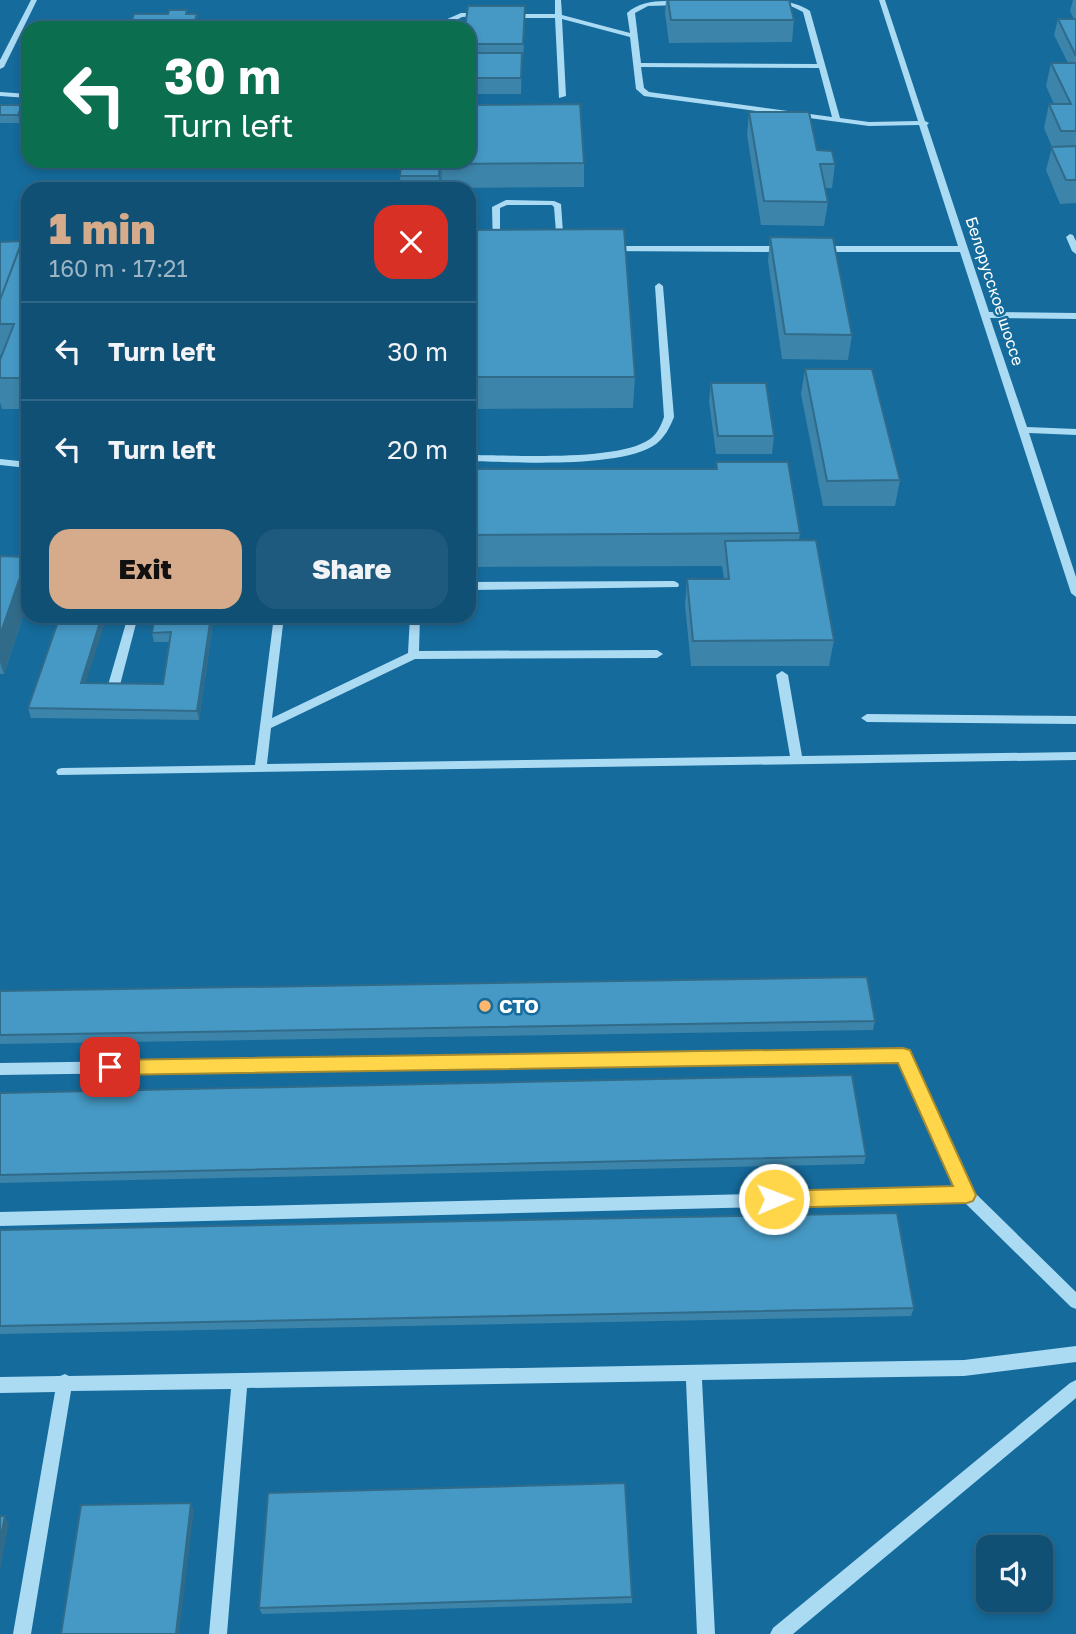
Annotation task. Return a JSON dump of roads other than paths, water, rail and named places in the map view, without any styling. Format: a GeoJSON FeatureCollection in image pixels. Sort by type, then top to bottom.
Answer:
{"type":"FeatureCollection","features":[{"type":"Feature","properties":{"kind":"street"},"geometry":{"type":"LineString","coordinates":[[23,21],[34,0]]}},
{"type":"Feature","properties":{"kind":"street","name":"Белорусское шоссе"},"geometry":{"type":"LineString","coordinates":[[882,0],[925,123],[1076,593]]}},
{"type":"Feature","properties":{"kind":"street"},"geometry":{"type":"LineString","coordinates":[[768,2],[795,5],[807,11],[837,120]]}},
{"type":"Feature","properties":{"kind":"street"},"geometry":{"type":"LineString","coordinates":[[688,3],[648,4],[634,8],[631,13],[639,89],[647,94],[837,120],[879,124],[925,123]]}},
{"type":"Feature","properties":{"kind":"street"},"geometry":{"type":"LineString","coordinates":[[449,21],[455,16],[486,15]]}},
{"type":"Feature","properties":{"kind":"street"},"geometry":{"type":"LineString","coordinates":[[498,15],[559,16]]}},
{"type":"Feature","properties":{"kind":"street"},"geometry":{"type":"LineString","coordinates":[[0,67],[21,26]]}},
{"type":"Feature","properties":{"kind":"street"},"geometry":{"type":"LineString","coordinates":[[636,65],[822,66]]}},
{"type":"Feature","properties":{"kind":"street"},"geometry":{"type":"LineString","coordinates":[[0,94],[21,96]]}},
{"type":"Feature","properties":{"kind":"street"},"geometry":{"type":"LineString","coordinates":[[496,249],[496,207],[500,204],[547,201],[558,206],[561,249]]}},
{"type":"Feature","properties":{"kind":"street"},"geometry":{"type":"LineString","coordinates":[[1070,237],[1076,251]]}},
{"type":"Feature","properties":{"kind":"street"},"geometry":{"type":"LineString","coordinates":[[482,249],[509,249]]}},
{"type":"Feature","properties":{"kind":"street"},"geometry":{"type":"LineString","coordinates":[[548,249],[574,249]]}},
{"type":"Feature","properties":{"kind":"street"},"geometry":{"type":"LineString","coordinates":[[602,249],[793,249]]}},
{"type":"Feature","properties":{"kind":"street"},"geometry":{"type":"LineString","coordinates":[[806,249],[965,249]]}},
{"type":"Feature","properties":{"kind":"street"},"geometry":{"type":"LineString","coordinates":[[476,458],[615,456],[651,443],[664,430],[669,417],[659,286]]}},
{"type":"Feature","properties":{"kind":"street"},"geometry":{"type":"LineString","coordinates":[[986,315],[1076,316]]}},
{"type":"Feature","properties":{"kind":"street"},"geometry":{"type":"LineString","coordinates":[[1023,430],[1076,432]]}},
{"type":"Feature","properties":{"kind":"street"},"geometry":{"type":"LineString","coordinates":[[0,461],[21,464]]}},
{"type":"Feature","properties":{"kind":"street"},"geometry":{"type":"LineString","coordinates":[[476,586],[674,585]]}},
{"type":"Feature","properties":{"kind":"street"},"geometry":{"type":"LineString","coordinates":[[114,685],[131,623]]}},
{"type":"Feature","properties":{"kind":"street"},"geometry":{"type":"LineString","coordinates":[[260,769],[278,623]]}},
{"type":"Feature","properties":{"kind":"street"},"geometry":{"type":"LineString","coordinates":[[413,655],[415,623]]}},
{"type":"Feature","properties":{"kind":"street"},"geometry":{"type":"LineString","coordinates":[[265,726],[413,655],[657,654]]}},
{"type":"Feature","properties":{"kind":"street"},"geometry":{"type":"LineString","coordinates":[[782,675],[797,761]]}},
{"type":"Feature","properties":{"kind":"street"},"geometry":{"type":"LineString","coordinates":[[867,718],[1076,720]]}},
{"type":"Feature","properties":{"kind":"street"},"geometry":{"type":"LineString","coordinates":[[62,772],[1076,756]]}},
{"type":"Feature","properties":{"kind":"street"},"geometry":{"type":"LineString","coordinates":[[0,1069],[903,1056],[967,1195],[1076,1301]]}},
{"type":"Feature","properties":{"kind":"street"},"geometry":{"type":"LineString","coordinates":[[0,1219],[967,1195]]}},
{"type":"Feature","properties":{"kind":"street"},"geometry":{"type":"LineString","coordinates":[[0,1385],[964,1368],[1076,1354]]}},
{"type":"Feature","properties":{"kind":"street"},"geometry":{"type":"LineString","coordinates":[[694,1372],[706,1634]]}},
{"type":"Feature","properties":{"kind":"street"},"geometry":{"type":"LineString","coordinates":[[218,1634],[240,1380]]}},
{"type":"Feature","properties":{"kind":"street"},"geometry":{"type":"LineString","coordinates":[[22,1634],[65,1382]]}},
{"type":"Feature","properties":{"kind":"street"},"geometry":{"type":"LineString","coordinates":[[779,1634],[1076,1388]]}},
{"type":"Feature","properties":{"kind":"lane"},"geometry":{"type":"LineString","coordinates":[[558,0],[562,96]]}},
{"type":"Feature","properties":{"kind":"lane"},"geometry":{"type":"LineString","coordinates":[[559,16],[633,36]]}},
{"type":"Feature","properties":{"kind":"place","name":"СТО"},"geometry":{"type":"Point","coordinates":[485,1006]}}]}
